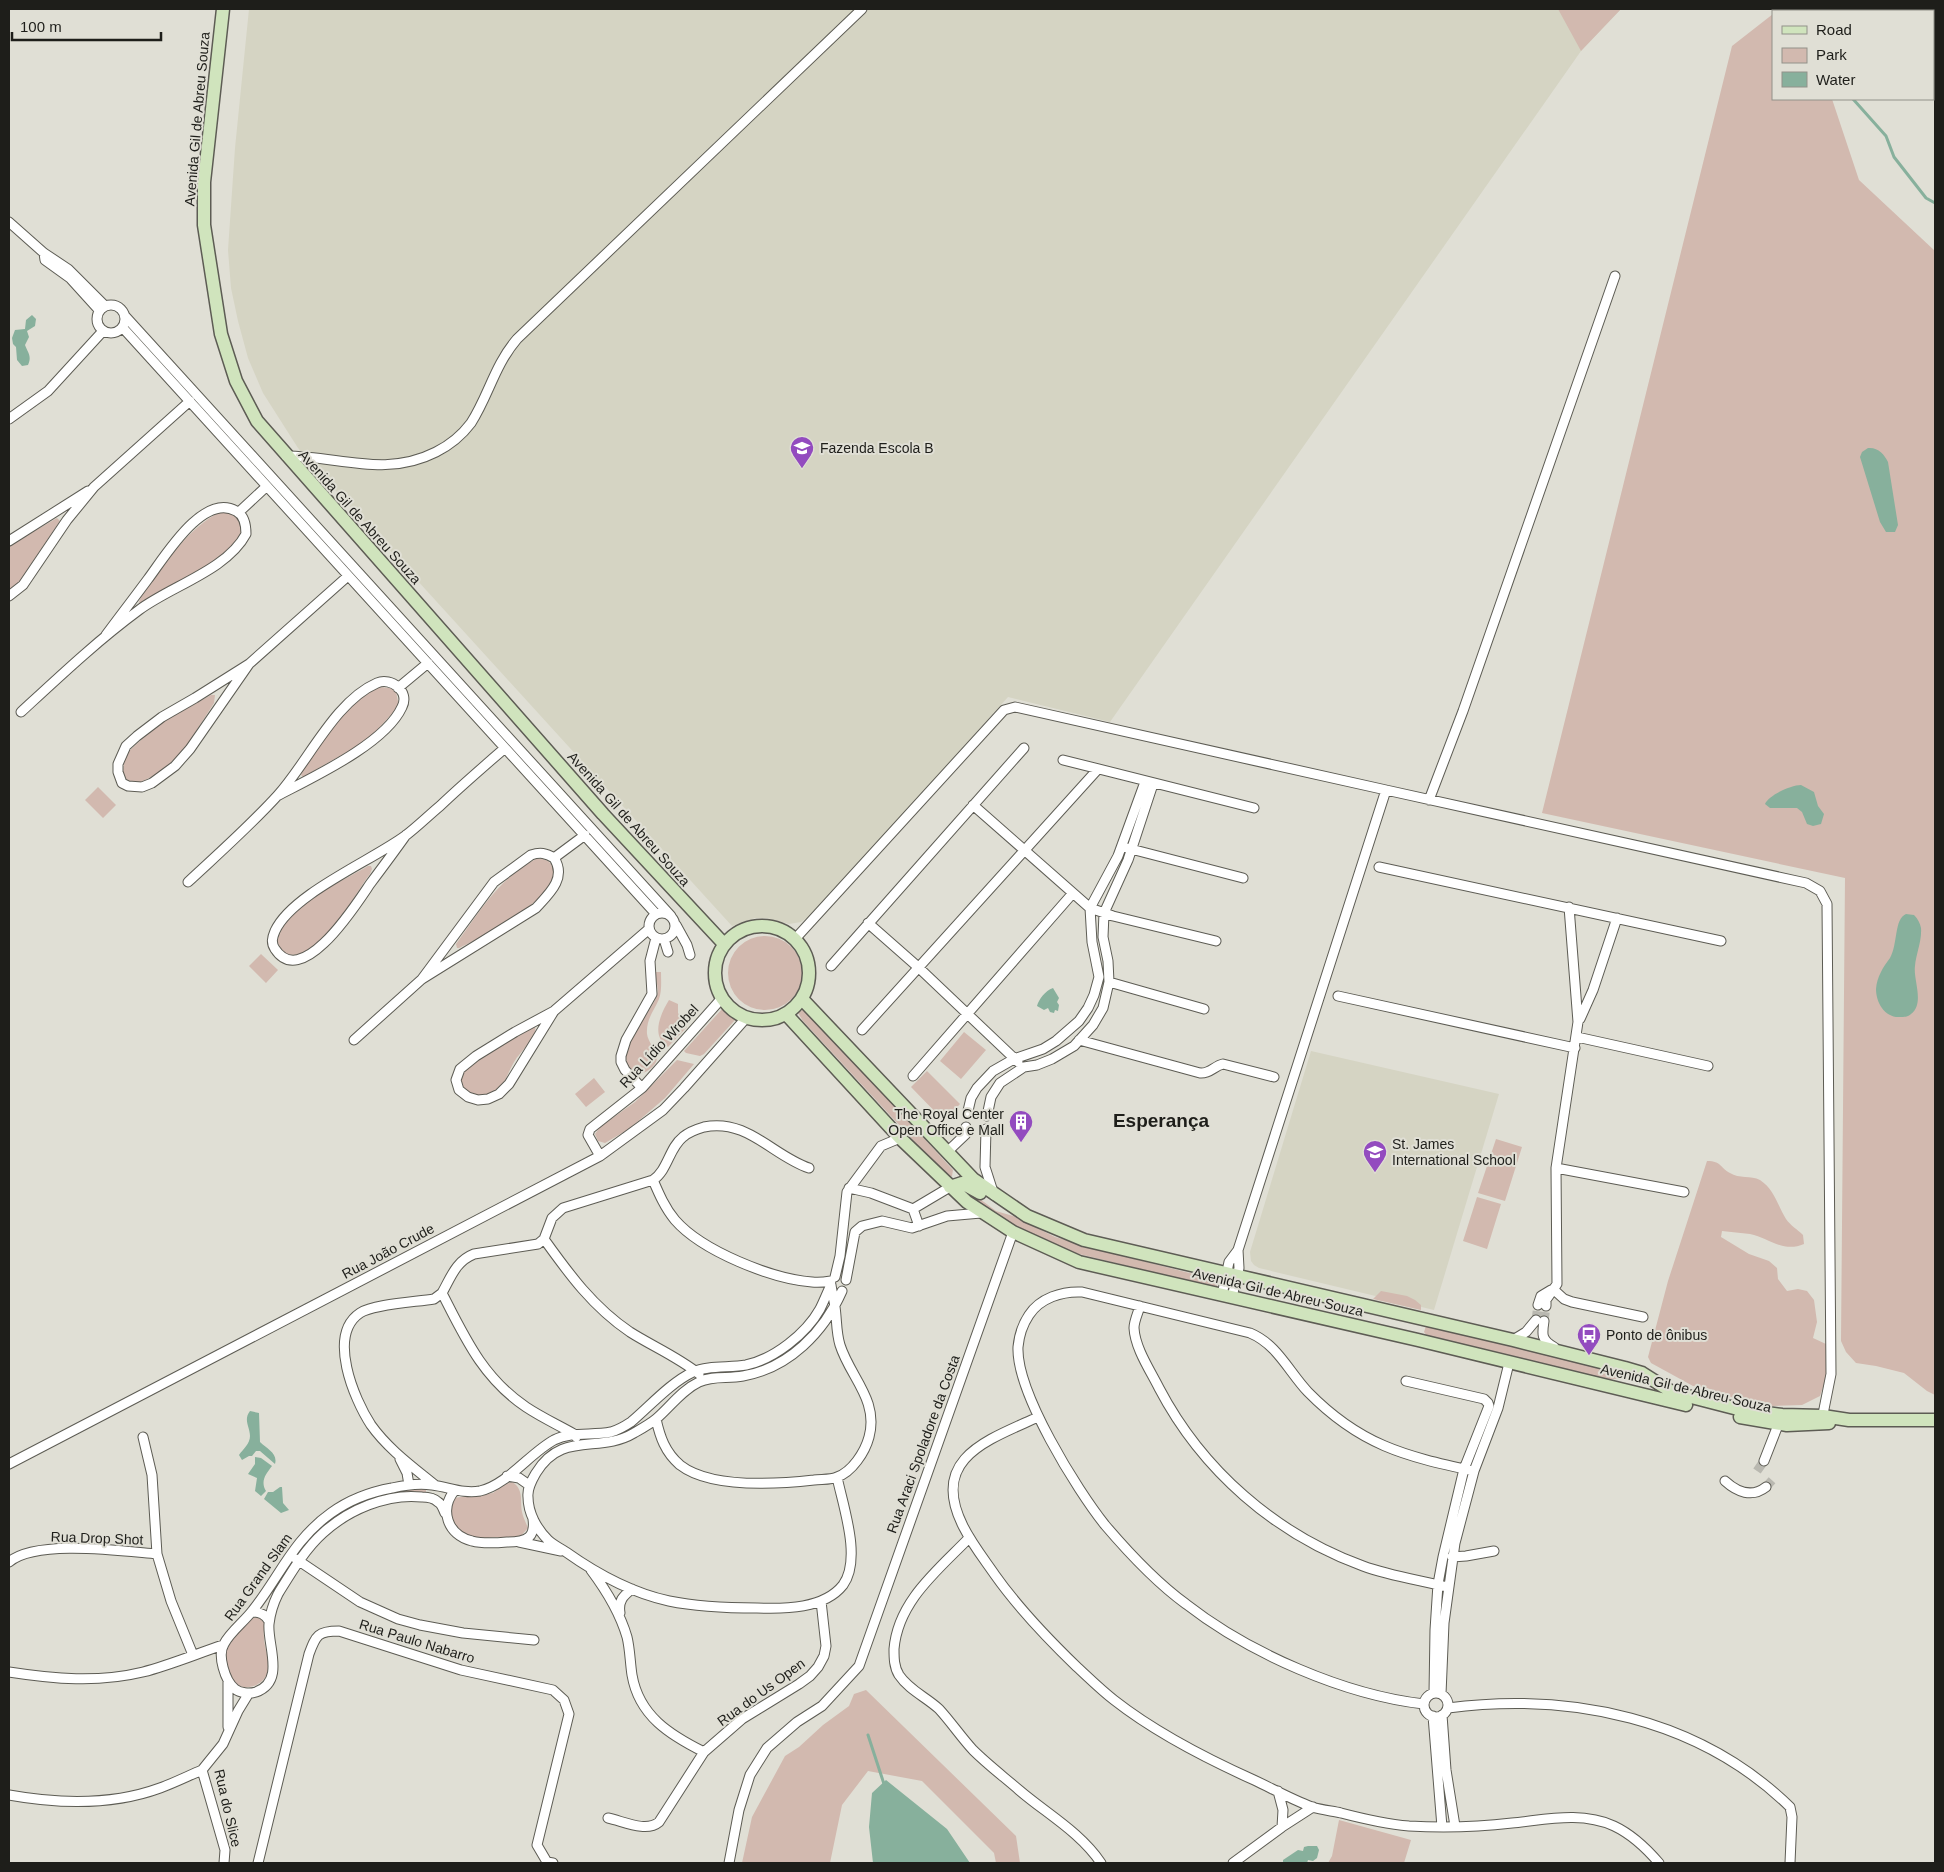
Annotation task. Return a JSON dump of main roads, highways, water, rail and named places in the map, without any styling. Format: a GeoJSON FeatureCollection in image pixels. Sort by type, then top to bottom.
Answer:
{"type":"FeatureCollection","features":[{"type":"Feature","properties":{"kind":"water"},"geometry":{"type":"Polygon","coordinates":[[[32,315],[36,319],[35,326],[27,331],[29,337],[25,345],[30,359],[28,365],[22,366],[17,360],[16,347],[13,344],[12,338],[15,330],[25,329],[26,320],[32,315]]]}},
{"type":"Feature","properties":{"kind":"water"},"geometry":{"type":"Polygon","coordinates":[[[1868,448],[1880,452],[1888,462],[1898,525],[1895,532],[1886,532],[1880,522],[1860,457],[1862,452],[1868,448]]]}},
{"type":"Feature","properties":{"kind":"water"},"geometry":{"type":"Polygon","coordinates":[[[1801,785],[1814,792],[1818,806],[1824,814],[1821,824],[1813,826],[1807,824],[1802,812],[1797,808],[1770,808],[1765,804],[1771,797],[1781,791],[1801,785]]]}},
{"type":"Feature","properties":{"kind":"water"},"geometry":{"type":"Polygon","coordinates":[[[1906,914],[1914,915],[1919,921],[1921,928],[1921,938],[1915,966],[1918,998],[1915,1009],[1909,1016],[1895,1017],[1882,1009],[1876,989],[1881,972],[1890,958],[1900,921],[1906,914]]]}},
{"type":"Feature","properties":{"kind":"water"},"geometry":{"type":"Polygon","coordinates":[[[1053,988],[1059,998],[1057,1002],[1059,1005],[1058,1011],[1055,1010],[1054,1013],[1050,1012],[1048,1008],[1044,1010],[1037,1006],[1047,991],[1053,988]]]}},
{"type":"Feature","properties":{"kind":"water"},"geometry":{"type":"Polygon","coordinates":[[[250,1411],[259,1413],[260,1442],[273,1454],[276,1460],[275,1464],[260,1451],[256,1451],[252,1456],[242,1460],[239,1455],[250,1439],[247,1417],[250,1411]]]}},
{"type":"Feature","properties":{"kind":"water"},"geometry":{"type":"Polygon","coordinates":[[[255,1457],[261,1458],[272,1466],[264,1478],[266,1491],[261,1496],[255,1491],[257,1478],[248,1474],[255,1464],[255,1457]]]}},
{"type":"Feature","properties":{"kind":"water"},"geometry":{"type":"Polygon","coordinates":[[[282,1487],[283,1503],[289,1510],[281,1513],[264,1499],[268,1492],[273,1492],[282,1487]]]}},
{"type":"Feature","properties":{"kind":"water"},"geometry":{"type":"Polygon","coordinates":[[[886,1780],[947,1829],[970,1863],[873,1863],[869,1827],[872,1793],[886,1780]]]}},
{"type":"Feature","properties":{"kind":"water"},"geometry":{"type":"Polygon","coordinates":[[[1317,1846],[1319,1850],[1317,1858],[1313,1861],[1308,1860],[1307,1863],[1283,1863],[1283,1860],[1298,1850],[1303,1851],[1304,1847],[1317,1846]]]}},
{"type":"Feature","properties":{"kind":"waterway"},"geometry":{"type":"LineString","coordinates":[[1854,100],[1886,136],[1894,157],[1926,198],[1935,203]]}},
{"type":"Feature","properties":{"kind":"waterway"},"geometry":{"type":"LineString","coordinates":[[868,1735],[884,1784]]}},
{"type":"Feature","properties":{"kind":"tunnel"},"geometry":{"type":"LineString","coordinates":[[1536,1320],[1538,1305]]}},
{"type":"Feature","properties":{"kind":"tunnel"},"geometry":{"type":"LineString","coordinates":[[1544,1321],[1546,1306]]}},
{"type":"Feature","properties":{"kind":"tunnel"},"geometry":{"type":"LineString","coordinates":[[1757,1471],[1764,1461]]}},
{"type":"Feature","properties":{"kind":"tunnel"},"geometry":{"type":"LineString","coordinates":[[1766,1487],[1775,1477]]}},
{"type":"Feature","properties":{"kind":"place","name":"Fazenda Escola B"},"geometry":{"type":"Point","coordinates":[802,469]}},
{"type":"Feature","properties":{"kind":"place","name":"The Royal Center Open Office e Mall"},"geometry":{"type":"Point","coordinates":[1021,1143]}},
{"type":"Feature","properties":{"kind":"place","name":"St. James International School"},"geometry":{"type":"Point","coordinates":[1375,1173]}},
{"type":"Feature","properties":{"kind":"place","name":"Ponto de ônibus"},"geometry":{"type":"Point","coordinates":[1589,1356]}},
{"type":"Feature","properties":{"kind":"district","name":"Esperança"},"geometry":{"type":"Point","coordinates":[1161,1120]}}]}
